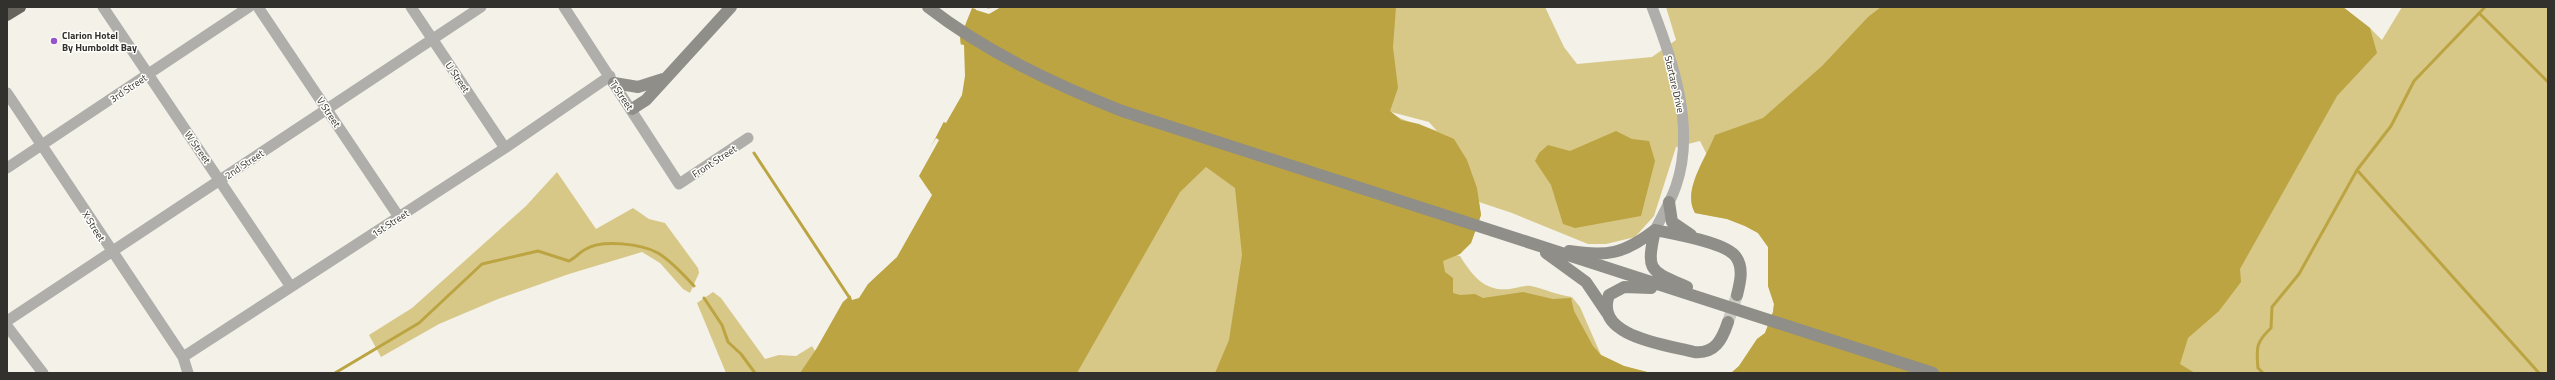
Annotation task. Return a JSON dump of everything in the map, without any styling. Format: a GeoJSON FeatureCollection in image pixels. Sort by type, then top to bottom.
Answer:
{"type":"FeatureCollection","features":[{"type":"Feature","properties":{"kind":"highway"},"geometry":{"type":"LineString","coordinates":[[7,15],[20,7]]}},
{"type":"Feature","properties":{"kind":"main road"},"geometry":{"type":"LineString","coordinates":[[632,109],[646,100],[731,7]]}},
{"type":"Feature","properties":{"kind":"main road"},"geometry":{"type":"LineString","coordinates":[[928,7],[998,53],[1074,92],[1122,111],[1933,373]]}},
{"type":"Feature","properties":{"kind":"main road"},"geometry":{"type":"LineString","coordinates":[[612,80],[638,87],[666,77]]}},
{"type":"Feature","properties":{"kind":"main road"},"geometry":{"type":"LineString","coordinates":[[1669,202],[1670,216],[1675,226],[1702,242]]}},
{"type":"Feature","properties":{"kind":"main road"},"geometry":{"type":"LineString","coordinates":[[1534,245],[1603,254],[1631,247],[1655,230],[1730,251],[1737,258],[1741,269],[1737,295]]}},
{"type":"Feature","properties":{"kind":"main road"},"geometry":{"type":"LineString","coordinates":[[1655,230],[1649,257],[1652,267],[1666,278],[1726,306]]}},
{"type":"Feature","properties":{"kind":"main road"},"geometry":{"type":"LineString","coordinates":[[1534,245],[1580,276],[1592,288],[1614,326],[1625,332],[1699,352],[1707,351],[1720,342],[1728,322]]}},
{"type":"Feature","properties":{"kind":"main road"},"geometry":{"type":"LineString","coordinates":[[1608,314],[1608,297],[1618,288],[1636,286],[1676,291]]}},
{"type":"Feature","properties":{"kind":"street","name":"W Street"},"geometry":{"type":"LineString","coordinates":[[103,7],[291,287]]}},
{"type":"Feature","properties":{"kind":"street","name":"3rd Street"},"geometry":{"type":"LineString","coordinates":[[7,168],[249,7]]}},
{"type":"Feature","properties":{"kind":"street","name":"V Street"},"geometry":{"type":"LineString","coordinates":[[258,7],[399,217]]}},
{"type":"Feature","properties":{"kind":"street","name":"U Street"},"geometry":{"type":"LineString","coordinates":[[411,7],[505,148]]}},
{"type":"Feature","properties":{"kind":"street","name":"2nd Street"},"geometry":{"type":"LineString","coordinates":[[7,321],[481,7]]}},
{"type":"Feature","properties":{"kind":"street","name":"T Street"},"geometry":{"type":"LineString","coordinates":[[564,7],[632,109],[679,184]]}},
{"type":"Feature","properties":{"kind":"street","name":"Startare Drive"},"geometry":{"type":"LineString","coordinates":[[1652,7],[1674,73],[1683,121],[1683,154],[1676,186],[1655,230]]}},
{"type":"Feature","properties":{"kind":"street","name":"1st Street"},"geometry":{"type":"LineString","coordinates":[[183,357],[612,80]]}},
{"type":"Feature","properties":{"kind":"street","name":"X Street"},"geometry":{"type":"LineString","coordinates":[[7,93],[183,357]]}},
{"type":"Feature","properties":{"kind":"street","name":"Front Street"},"geometry":{"type":"LineString","coordinates":[[679,184],[748,138]]}},
{"type":"Feature","properties":{"kind":"street"},"geometry":{"type":"LineString","coordinates":[[7,326],[43,373]]}},
{"type":"Feature","properties":{"kind":"street"},"geometry":{"type":"LineString","coordinates":[[183,357],[188,373]]}},
{"type":"Feature","properties":{"kind":"shaded area"},"geometry":{"type":"Polygon","coordinates":[[[990,7],[1396,7],[1393,47],[1398,88],[1390,111],[1401,120],[1419,124],[1454,139],[1467,160],[1477,188],[1481,215],[1471,243],[1460,254],[1443,261],[1445,272],[1453,278],[1453,293],[1460,295],[1475,294],[1483,298],[1523,292],[1553,299],[1571,298],[1574,311],[1593,346],[1601,355],[1624,366],[1651,373],[1215,373],[1229,340],[1242,255],[1235,188],[1206,167],[1180,192],[1077,373],[800,373],[817,348],[843,302],[896,256],[930,192],[916,176],[957,96],[962,56],[960,38],[972,8],[983,11],[990,7]]]}},
{"type":"Feature","properties":{"kind":"shaded area"},"geometry":{"type":"Polygon","coordinates":[[[1258,7],[1545,7],[1564,47],[1577,64],[1652,57],[1676,40],[1666,7],[2024,7],[1760,373],[1731,373],[1739,366],[1757,339],[1765,333],[1773,312],[1774,304],[1768,286],[1768,247],[1758,233],[1745,226],[1727,219],[1695,213],[1691,199],[1692,191],[1696,177],[1707,155],[1700,141],[1676,147],[1654,216],[1635,237],[1606,244],[1588,244],[1512,213],[1479,202],[1481,215],[1471,243],[1456,255],[1460,256],[1474,276],[1486,285],[1493,288],[1510,289],[1531,286],[1572,297],[1580,307],[1601,355],[1624,366],[1651,373],[1324,373],[1258,7]],[[1391,112],[1401,119],[1437,131],[1429,122],[1391,112]]]}},
{"type":"Feature","properties":{"kind":"shaded area"},"geometry":{"type":"Polygon","coordinates":[[[1881,7],[2343,7],[2370,28],[2377,53],[2337,96],[2240,269],[2241,282],[2219,311],[2188,338],[2180,364],[2195,373],[1731,373],[1739,366],[1757,339],[1765,333],[1773,312],[1774,304],[1768,286],[1768,247],[1758,233],[1745,226],[1727,219],[1695,213],[1691,194],[1697,174],[1715,135],[1763,118],[1822,66],[1868,17],[1881,7]]]}},
{"type":"Feature","properties":{"kind":"shaded area"},"geometry":{"type":"Polygon","coordinates":[[[2343,7],[2370,28],[2382,40],[2402,7],[2548,7],[2548,373],[2141,373],[2330,22],[2343,7]]]}},
{"type":"Feature","properties":{"kind":"shaded area"},"geometry":{"type":"Polygon","coordinates":[[[968,35],[1002,55],[932,212],[833,368],[827,373],[726,373],[697,303],[713,292],[721,298],[765,359],[779,355],[796,356],[812,346],[815,351],[843,302],[850,296],[852,300],[859,298],[868,284],[897,257],[932,195],[919,176],[939,140],[936,138],[944,122],[946,123],[950,117],[961,94],[966,74],[965,49],[968,35]]]}},
{"type":"Feature","properties":{"kind":"shaded area"},"geometry":{"type":"Polygon","coordinates":[[[1212,117],[1321,373],[1052,373],[1212,117]]]}},
{"type":"Feature","properties":{"kind":"shaded area"},"geometry":{"type":"Polygon","coordinates":[[[1616,131],[1632,139],[1649,141],[1655,161],[1641,216],[1575,228],[1563,224],[1551,185],[1535,161],[1539,153],[1548,145],[1570,151],[1616,131]]]}},
{"type":"Feature","properties":{"kind":"shaded area"},"geometry":{"type":"Polygon","coordinates":[[[557,172],[596,229],[633,208],[649,219],[665,223],[698,268],[699,273],[690,293],[683,289],[660,263],[642,252],[569,274],[498,299],[439,324],[381,357],[369,335],[412,308],[526,206],[557,172]]]}},
{"type":"Feature","properties":{"kind":"pier"},"geometry":{"type":"Polygon","coordinates":[[[975,7],[983,9],[1001,7],[989,14],[976,10],[975,7]]]}},
{"type":"Feature","properties":{"kind":"pier"},"geometry":{"type":"Polygon","coordinates":[[[959,44],[964,45],[965,76],[962,95],[946,123],[942,121],[955,95],[959,77],[959,44]]]}},
{"type":"Feature","properties":{"kind":"pier"},"geometry":{"type":"Polygon","coordinates":[[[936,138],[939,140],[919,176],[932,195],[897,257],[868,284],[859,298],[852,300],[850,294],[894,255],[927,196],[928,192],[914,175],[936,138]]]}},
{"type":"Feature","properties":{"kind":"waterway"},"geometry":{"type":"LineString","coordinates":[[2263,373],[2258,368],[2257,350],[2262,337],[2271,328],[2272,307],[2299,274],[2357,170],[2391,126],[2414,81],[2485,7]]}},
{"type":"Feature","properties":{"kind":"waterway"},"geometry":{"type":"LineString","coordinates":[[2479,13],[2548,82]]}},
{"type":"Feature","properties":{"kind":"waterway"},"geometry":{"type":"LineString","coordinates":[[754,153],[849,297]]}},
{"type":"Feature","properties":{"kind":"waterway"},"geometry":{"type":"LineString","coordinates":[[2357,170],[2539,373]]}},
{"type":"Feature","properties":{"kind":"waterway"},"geometry":{"type":"LineString","coordinates":[[335,373],[419,323],[482,264],[538,251],[569,261],[584,250],[593,246],[612,243],[632,245],[651,250],[663,256],[694,286]]}},
{"type":"Feature","properties":{"kind":"waterway"},"geometry":{"type":"LineString","coordinates":[[704,298],[722,325],[728,342],[741,354],[755,373]]}},
{"type":"Feature","properties":{"kind":"tunnel"},"geometry":{"type":"LineString","coordinates":[[1728,322],[1737,295]]}},
{"type":"Feature","properties":{"kind":"place","name":"Clarion Hotel By Humboldt Bay"},"geometry":{"type":"Point","coordinates":[54,41]}}]}
